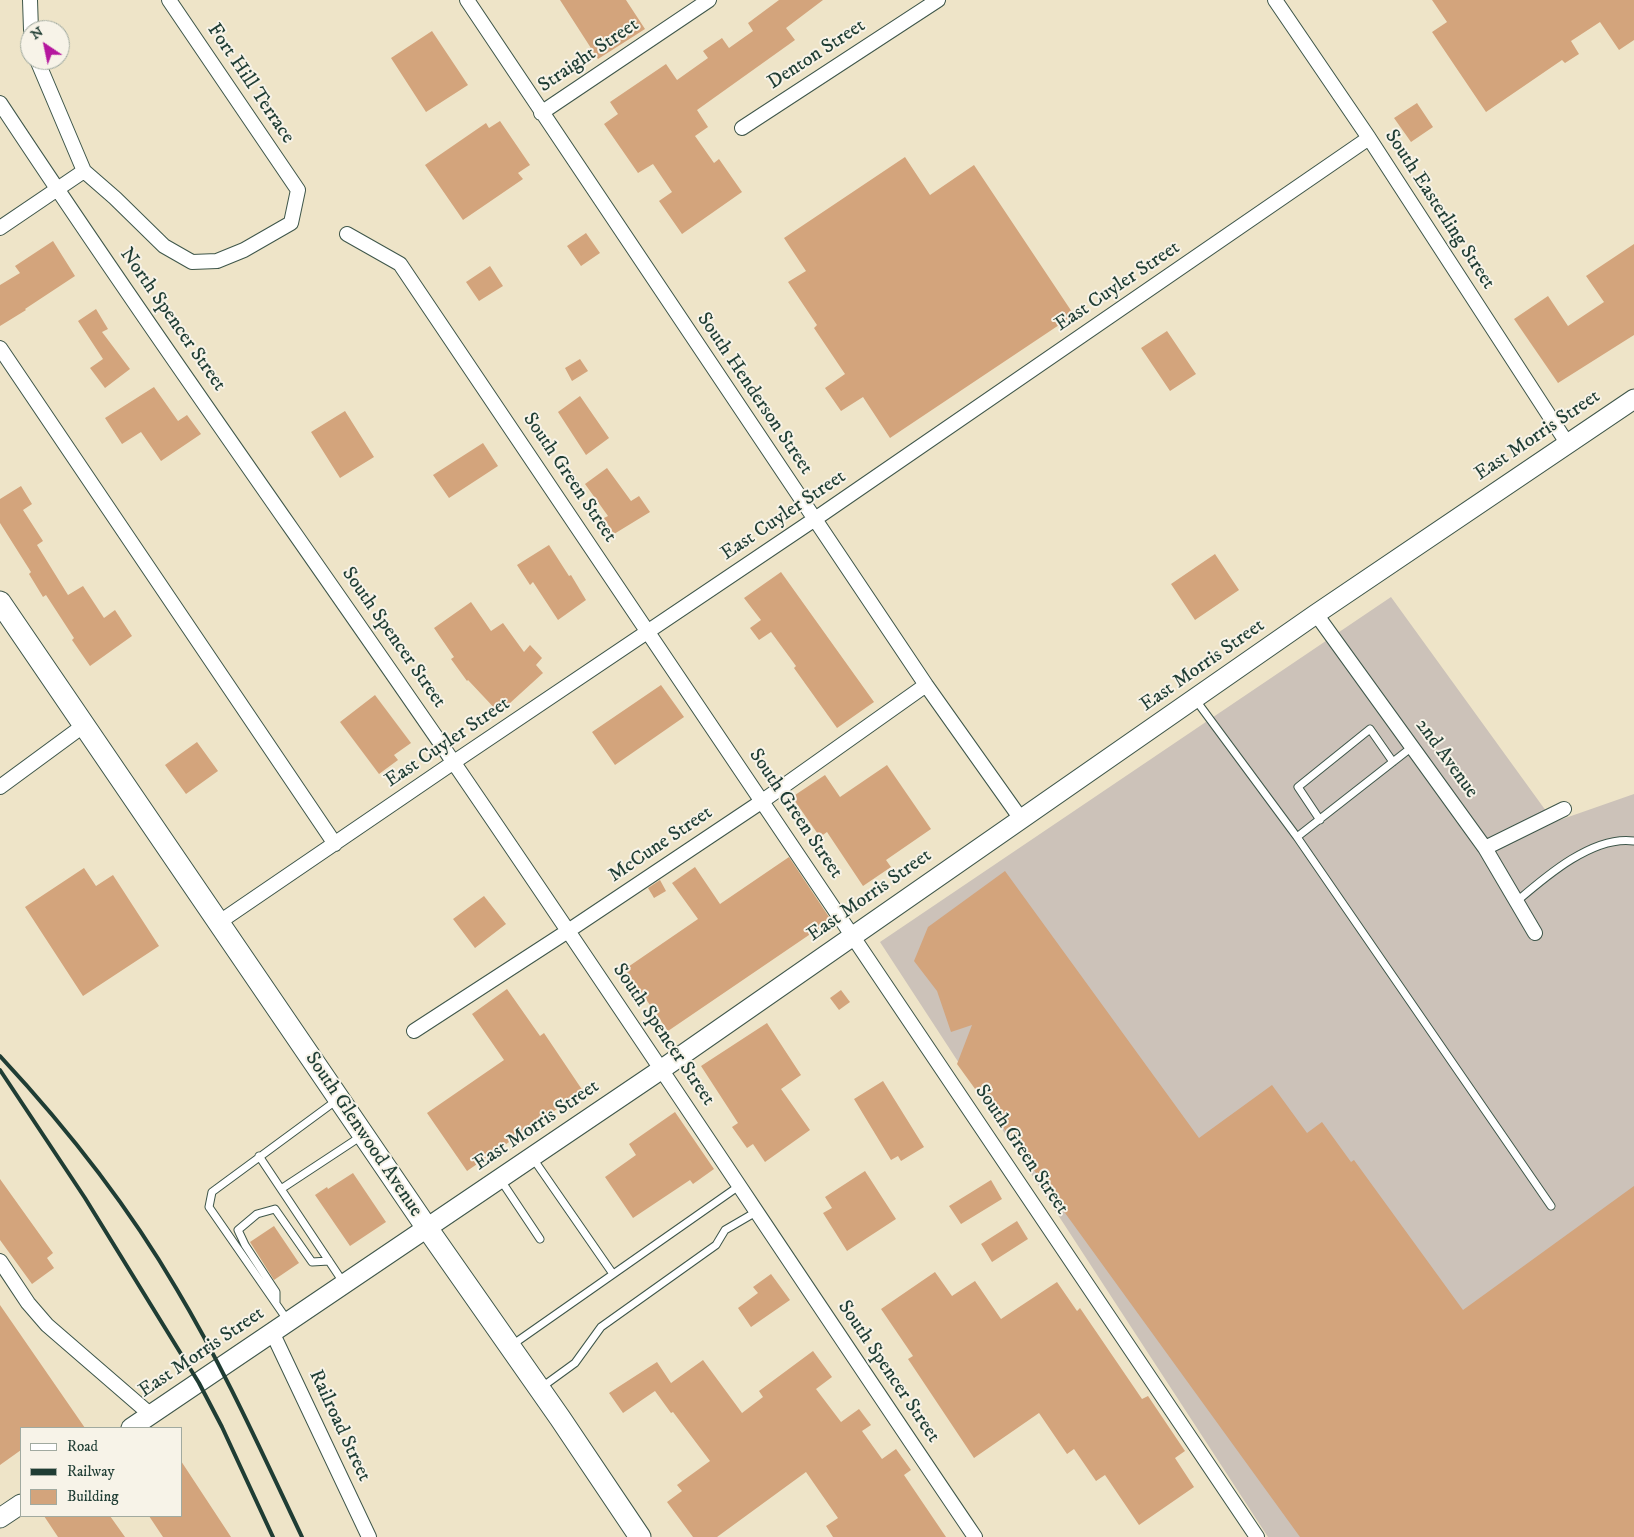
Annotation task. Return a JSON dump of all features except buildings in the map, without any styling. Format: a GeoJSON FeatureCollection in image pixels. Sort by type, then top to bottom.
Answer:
{"type":"FeatureCollection","features":[{"type":"Feature","properties":{"kind":"main road","name":"East Morris Street"},"geometry":{"type":"LineString","coordinates":[[133,1427],[662,1069],[1316,614],[1634,399]]}},
{"type":"Feature","properties":{"kind":"main road","name":"South Glenwood Avenue"},"geometry":{"type":"LineString","coordinates":[[0,602],[426,1228],[510,1346],[640,1537]]}},
{"type":"Feature","properties":{"kind":"main road"},"geometry":{"type":"LineString","coordinates":[[0,1518],[20,1505]]}},
{"type":"Feature","properties":{"kind":"street"},"geometry":{"type":"LineString","coordinates":[[30,0],[31,20]]}},
{"type":"Feature","properties":{"kind":"street","name":"Fort Hill Terrace"},"geometry":{"type":"LineString","coordinates":[[84,171],[164,246],[192,262],[217,261],[244,250],[291,223],[298,190],[169,0]]}},
{"type":"Feature","properties":{"kind":"street","name":"Straight Street"},"geometry":{"type":"LineString","coordinates":[[541,112],[709,0]]}},
{"type":"Feature","properties":{"kind":"street","name":"Denton Street"},"geometry":{"type":"LineString","coordinates":[[742,128],[938,0]]}},
{"type":"Feature","properties":{"kind":"street","name":"South Easterling Street"},"geometry":{"type":"LineString","coordinates":[[1275,0],[1369,138],[1567,443]]}},
{"type":"Feature","properties":{"kind":"street","name":"South Henderson Street"},"geometry":{"type":"LineString","coordinates":[[473,2],[541,112],[926,685],[1021,819]]}},
{"type":"Feature","properties":{"kind":"street"},"geometry":{"type":"LineString","coordinates":[[0,228],[84,171],[41,70]]}},
{"type":"Feature","properties":{"kind":"street","name":"North Spencer Street"},"geometry":{"type":"LineString","coordinates":[[0,103],[57,190],[314,559]]}},
{"type":"Feature","properties":{"kind":"street","name":"East Cuyler Street"},"geometry":{"type":"LineString","coordinates":[[218,923],[815,519],[1369,138]]}},
{"type":"Feature","properties":{"kind":"street","name":"South Green Street"},"geometry":{"type":"LineString","coordinates":[[348,234],[400,264],[649,631],[761,802],[853,935],[1257,1537]]}},
{"type":"Feature","properties":{"kind":"street"},"geometry":{"type":"LineString","coordinates":[[0,348],[335,844]]}},
{"type":"Feature","properties":{"kind":"street","name":"South Spencer Street"},"geometry":{"type":"LineString","coordinates":[[314,559],[662,1069],[975,1537]]}},
{"type":"Feature","properties":{"kind":"street","name":"2nd Avenue"},"geometry":{"type":"LineString","coordinates":[[1316,614],[1485,848],[1535,934]]}},
{"type":"Feature","properties":{"kind":"street","name":"McCune Street"},"geometry":{"type":"LineString","coordinates":[[414,1032],[761,802],[926,685]]}},
{"type":"Feature","properties":{"kind":"street"},"geometry":{"type":"LineString","coordinates":[[0,787],[85,729]]}},
{"type":"Feature","properties":{"kind":"street"},"geometry":{"type":"LineString","coordinates":[[1485,848],[1564,809]]}},
{"type":"Feature","properties":{"kind":"street"},"geometry":{"type":"LineString","coordinates":[[0,1261],[28,1303],[47,1325],[151,1414]]}},
{"type":"Feature","properties":{"kind":"street","name":"Railroad Street"},"geometry":{"type":"LineString","coordinates":[[272,1332],[369,1537]]}},
{"type":"Feature","properties":{"kind":"lane"},"geometry":{"type":"LineString","coordinates":[[1195,699],[1297,837],[1551,1206]]}},
{"type":"Feature","properties":{"kind":"lane"},"geometry":{"type":"LineString","coordinates":[[1320,820],[1298,787],[1370,729],[1392,762]]}},
{"type":"Feature","properties":{"kind":"lane"},"geometry":{"type":"LineString","coordinates":[[1297,837],[1412,747]]}},
{"type":"Feature","properties":{"kind":"lane"},"geometry":{"type":"LineString","coordinates":[[1516,902],[1543,878],[1574,857],[1606,844],[1634,841]]}},
{"type":"Feature","properties":{"kind":"lane"},"geometry":{"type":"LineString","coordinates":[[288,1321],[210,1207],[212,1192],[338,1099]]}},
{"type":"Feature","properties":{"kind":"lane"},"geometry":{"type":"LineString","coordinates":[[281,1189],[363,1135]]}},
{"type":"Feature","properties":{"kind":"lane"},"geometry":{"type":"LineString","coordinates":[[259,1156],[345,1284]]}},
{"type":"Feature","properties":{"kind":"lane"},"geometry":{"type":"LineString","coordinates":[[532,1157],[613,1274]]}},
{"type":"Feature","properties":{"kind":"lane"},"geometry":{"type":"LineString","coordinates":[[499,1179],[540,1238]]}},
{"type":"Feature","properties":{"kind":"lane"},"geometry":{"type":"LineString","coordinates":[[510,1346],[739,1186]]}},
{"type":"Feature","properties":{"kind":"lane"},"geometry":{"type":"LineString","coordinates":[[276,1304],[276,1292],[245,1245],[238,1230],[257,1214],[275,1209],[312,1262],[330,1262]]}},
{"type":"Feature","properties":{"kind":"lane"},"geometry":{"type":"LineString","coordinates":[[539,1388],[575,1363],[601,1327],[716,1245],[725,1230],[756,1212]]}},
{"type":"Feature","properties":{"kind":"shaded area"},"geometry":{"type":"Polygon","coordinates":[[[1391,597],[1554,822],[1634,794],[1634,1537],[1268,1537],[880,942],[1391,597]]]}},
{"type":"Feature","properties":{"kind":"railway"},"geometry":{"type":"LineString","coordinates":[[0,1056],[72,1138],[116,1196],[157,1257],[194,1318],[257,1442],[302,1537]]}},
{"type":"Feature","properties":{"kind":"railway"},"geometry":{"type":"LineString","coordinates":[[0,1070],[85,1198],[199,1383],[222,1427],[273,1537]]}}]}
